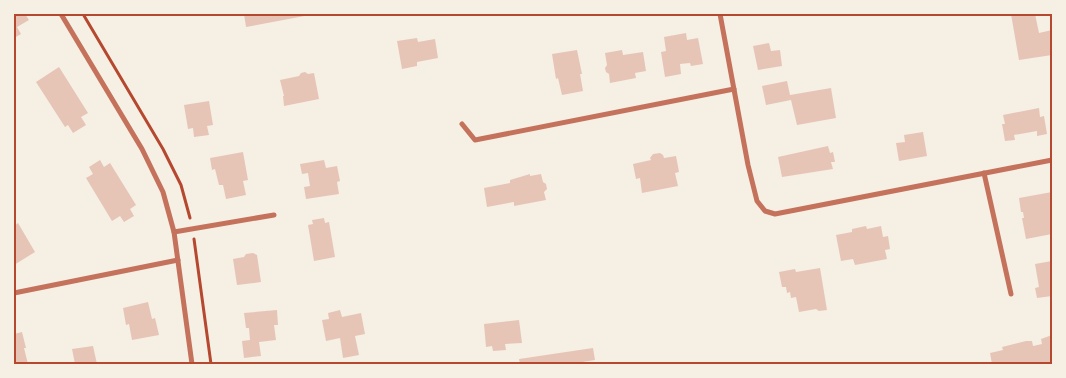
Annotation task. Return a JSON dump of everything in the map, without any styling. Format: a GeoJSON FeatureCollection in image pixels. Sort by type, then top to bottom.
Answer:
{"type":"FeatureCollection","features":[{"type":"Feature","properties":{"kind":"street"},"geometry":{"type":"LineString","coordinates":[[61,14],[142,149],[156,175],[166,201],[174,232],[192,364]]}},
{"type":"Feature","properties":{"kind":"street"},"geometry":{"type":"LineString","coordinates":[[720,14],[748,165],[757,201],[765,211],[775,214],[1052,160]]}},
{"type":"Feature","properties":{"kind":"street"},"geometry":{"type":"LineString","coordinates":[[462,124],[475,140],[734,89]]}},
{"type":"Feature","properties":{"kind":"street"},"geometry":{"type":"LineString","coordinates":[[984,173],[1011,294]]}},
{"type":"Feature","properties":{"kind":"street"},"geometry":{"type":"LineString","coordinates":[[174,232],[274,215]]}},
{"type":"Feature","properties":{"kind":"street"},"geometry":{"type":"LineString","coordinates":[[14,294],[178,260]]}},
{"type":"Feature","properties":{"kind":"building"},"geometry":{"type":"Polygon","coordinates":[[[14,14],[25,14],[29,20],[17,27],[21,34],[14,38],[14,14]]]}},
{"type":"Feature","properties":{"kind":"building"},"geometry":{"type":"Polygon","coordinates":[[[244,14],[310,14],[310,15],[246,27],[244,14]]]}},
{"type":"Feature","properties":{"kind":"building"},"geometry":{"type":"Polygon","coordinates":[[[1011,14],[1035,14],[1039,33],[1052,30],[1052,55],[1019,60],[1011,14]]]}},
{"type":"Feature","properties":{"kind":"building"},"geometry":{"type":"Polygon","coordinates":[[[686,33],[687,40],[698,38],[703,64],[691,66],[690,63],[680,64],[681,74],[665,77],[661,52],[666,51],[664,37],[686,33]]]}},
{"type":"Feature","properties":{"kind":"building"},"geometry":{"type":"Polygon","coordinates":[[[417,38],[418,42],[435,39],[438,58],[417,62],[417,66],[402,69],[397,41],[417,38]]]}},
{"type":"Feature","properties":{"kind":"building"},"geometry":{"type":"Polygon","coordinates":[[[769,43],[771,51],[780,50],[782,66],[758,70],[753,46],[769,43]]]}},
{"type":"Feature","properties":{"kind":"building"},"geometry":{"type":"Polygon","coordinates":[[[577,50],[583,91],[562,95],[558,78],[556,79],[552,54],[577,50]]]}},
{"type":"Feature","properties":{"kind":"building"},"geometry":{"type":"Polygon","coordinates":[[[622,50],[623,55],[643,52],[646,71],[635,73],[636,78],[610,83],[609,74],[605,68],[607,65],[605,53],[622,50]]]}},
{"type":"Feature","properties":{"kind":"building"},"geometry":{"type":"Polygon","coordinates":[[[59,67],[88,113],[81,117],[86,125],[73,133],[68,125],[65,127],[36,82],[59,67]]]}},
{"type":"Feature","properties":{"kind":"building"},"geometry":{"type":"Polygon","coordinates":[[[305,72],[308,74],[314,73],[319,99],[284,106],[284,96],[280,80],[299,76],[305,72]]]}},
{"type":"Feature","properties":{"kind":"building"},"geometry":{"type":"Polygon","coordinates":[[[787,81],[790,95],[831,88],[836,118],[797,125],[791,100],[766,105],[762,86],[787,81]]]}},
{"type":"Feature","properties":{"kind":"building"},"geometry":{"type":"Polygon","coordinates":[[[209,101],[213,125],[207,126],[209,135],[194,137],[193,128],[188,129],[184,105],[209,101]]]}},
{"type":"Feature","properties":{"kind":"building"},"geometry":{"type":"Polygon","coordinates":[[[1039,108],[1040,117],[1044,116],[1047,134],[1037,136],[1037,131],[1014,135],[1015,140],[1005,141],[1002,124],[1005,124],[1003,115],[1039,108]]]}},
{"type":"Feature","properties":{"kind":"building"},"geometry":{"type":"Polygon","coordinates":[[[923,132],[927,156],[899,161],[896,143],[905,142],[904,135],[923,132]]]}},
{"type":"Feature","properties":{"kind":"building"},"geometry":{"type":"Polygon","coordinates":[[[828,146],[830,153],[833,152],[835,162],[831,162],[833,169],[782,177],[778,157],[828,146]]]}},
{"type":"Feature","properties":{"kind":"building"},"geometry":{"type":"Polygon","coordinates":[[[243,152],[248,180],[243,181],[246,195],[226,199],[223,185],[219,185],[215,169],[212,170],[210,158],[243,152]]]}},
{"type":"Feature","properties":{"kind":"building"},"geometry":{"type":"Polygon","coordinates":[[[660,153],[664,158],[676,156],[679,172],[675,173],[678,186],[642,193],[640,178],[636,179],[633,164],[651,160],[650,158],[653,154],[660,153]]]}},
{"type":"Feature","properties":{"kind":"building"},"geometry":{"type":"Polygon","coordinates":[[[100,160],[104,167],[110,163],[136,205],[130,209],[134,216],[124,222],[120,216],[112,221],[86,178],[93,174],[89,167],[100,160]]]}},
{"type":"Feature","properties":{"kind":"building"},"geometry":{"type":"Polygon","coordinates":[[[324,160],[326,168],[337,166],[340,181],[337,182],[339,194],[306,199],[304,187],[310,186],[308,173],[302,174],[300,164],[324,160]]]}},
{"type":"Feature","properties":{"kind":"building"},"geometry":{"type":"Polygon","coordinates":[[[530,174],[530,176],[541,174],[547,189],[544,192],[546,200],[514,206],[514,202],[487,207],[484,188],[510,183],[510,180],[530,174]]]}},
{"type":"Feature","properties":{"kind":"building"},"geometry":{"type":"Polygon","coordinates":[[[1052,192],[1052,234],[1026,239],[1022,218],[1024,218],[1023,212],[1021,212],[1019,198],[1052,192]]]}},
{"type":"Feature","properties":{"kind":"building"},"geometry":{"type":"Polygon","coordinates":[[[324,218],[325,223],[329,222],[335,257],[314,261],[308,225],[313,224],[312,220],[324,218]]]}},
{"type":"Feature","properties":{"kind":"building"},"geometry":{"type":"Polygon","coordinates":[[[18,223],[35,252],[14,265],[14,226],[18,223]]]}},
{"type":"Feature","properties":{"kind":"building"},"geometry":{"type":"Polygon","coordinates":[[[866,226],[867,229],[881,226],[883,237],[888,236],[890,249],[885,250],[887,259],[855,265],[853,259],[841,261],[836,235],[852,232],[852,229],[866,226]]]}},
{"type":"Feature","properties":{"kind":"building"},"geometry":{"type":"Polygon","coordinates":[[[253,253],[257,255],[261,282],[237,285],[233,259],[253,253]]]}},
{"type":"Feature","properties":{"kind":"building"},"geometry":{"type":"Polygon","coordinates":[[[1052,261],[1052,296],[1037,298],[1035,288],[1039,287],[1035,264],[1052,261]]]}},
{"type":"Feature","properties":{"kind":"building"},"geometry":{"type":"Polygon","coordinates":[[[820,268],[827,310],[819,311],[816,309],[799,312],[796,297],[791,298],[790,292],[787,293],[786,287],[782,287],[779,272],[795,269],[796,272],[820,268]]]}},
{"type":"Feature","properties":{"kind":"building"},"geometry":{"type":"Polygon","coordinates":[[[148,302],[152,319],[155,318],[159,335],[132,340],[129,324],[126,325],[123,308],[148,302]]]}},
{"type":"Feature","properties":{"kind":"building"},"geometry":{"type":"Polygon","coordinates":[[[277,310],[278,325],[274,325],[276,340],[259,342],[261,356],[244,358],[242,341],[250,340],[249,328],[246,328],[244,313],[277,310]]]}},
{"type":"Feature","properties":{"kind":"building"},"geometry":{"type":"Polygon","coordinates":[[[340,310],[342,317],[361,313],[365,334],[355,336],[359,355],[343,358],[340,338],[326,341],[322,320],[329,319],[328,313],[340,310]]]}},
{"type":"Feature","properties":{"kind":"building"},"geometry":{"type":"Polygon","coordinates":[[[519,320],[522,343],[505,344],[506,350],[493,351],[492,346],[486,347],[484,324],[519,320]]]}},
{"type":"Feature","properties":{"kind":"building"},"geometry":{"type":"Polygon","coordinates":[[[22,332],[28,364],[14,364],[14,334],[22,332]]]}},
{"type":"Feature","properties":{"kind":"building"},"geometry":{"type":"Polygon","coordinates":[[[1052,335],[1052,364],[992,364],[990,353],[1003,350],[1002,347],[1026,341],[1032,341],[1033,346],[1042,344],[1041,339],[1052,335]]]}},
{"type":"Feature","properties":{"kind":"building"},"geometry":{"type":"Polygon","coordinates":[[[93,346],[97,364],[75,364],[72,349],[93,346]]]}},
{"type":"Feature","properties":{"kind":"building"},"geometry":{"type":"Polygon","coordinates":[[[593,348],[595,360],[570,364],[520,364],[519,359],[593,348]]]}}]}
